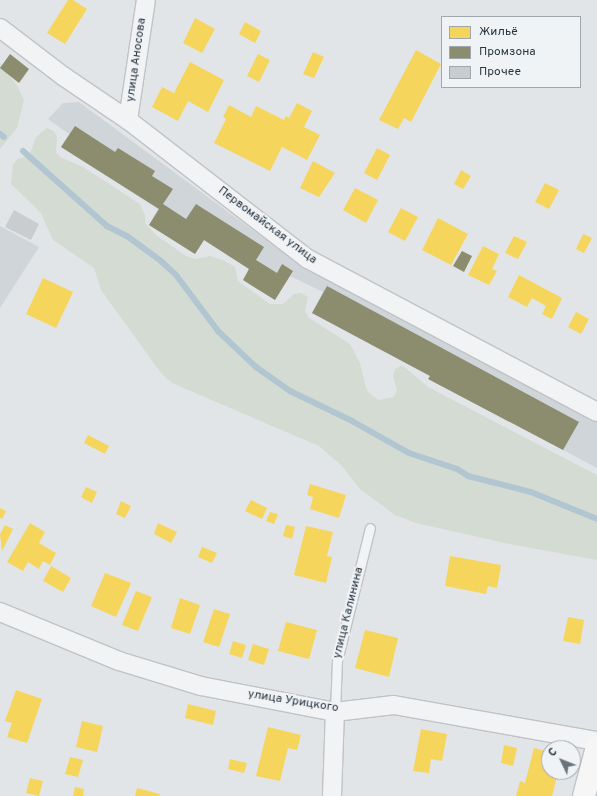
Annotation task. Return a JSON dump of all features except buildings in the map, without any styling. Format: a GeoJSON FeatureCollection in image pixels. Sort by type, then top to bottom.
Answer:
{"type":"FeatureCollection","features":[{"type":"Feature","properties":{"kind":"main road"},"geometry":{"type":"LineString","coordinates":[[584,796],[597,747]]}},
{"type":"Feature","properties":{"kind":"street","name":"улица Аносова"},"geometry":{"type":"LineString","coordinates":[[128,120],[146,0]]}},
{"type":"Feature","properties":{"kind":"street","name":"Первомайская улица"},"geometry":{"type":"LineString","coordinates":[[0,28],[63,76],[128,120],[308,259],[597,412]]}},
{"type":"Feature","properties":{"kind":"street","name":"улица Урицкого"},"geometry":{"type":"LineString","coordinates":[[0,612],[119,661],[201,686],[335,712],[394,705],[597,741]]}},
{"type":"Feature","properties":{"kind":"street","name":"улица Калинина"},"geometry":{"type":"LineString","coordinates":[[332,796],[335,712]]}},
{"type":"Feature","properties":{"kind":"lane","name":"улица Калинина"},"geometry":{"type":"LineString","coordinates":[[335,712],[337,661],[370,528]]}},
{"type":"Feature","properties":{"kind":"shaded area"},"geometry":{"type":"Polygon","coordinates":[[[0,63],[18,87],[24,100],[17,128],[0,149],[0,63]]]}},
{"type":"Feature","properties":{"kind":"shaded area"},"geometry":{"type":"Polygon","coordinates":[[[79,102],[303,267],[597,422],[597,468],[429,379],[430,376],[312,313],[323,292],[290,276],[275,300],[243,280],[249,269],[204,240],[195,254],[149,225],[158,209],[61,147],[69,134],[48,119],[63,103],[79,102]]]}},
{"type":"Feature","properties":{"kind":"shaded area"},"geometry":{"type":"Polygon","coordinates":[[[47,128],[54,131],[57,137],[56,152],[60,157],[83,167],[140,204],[145,215],[145,223],[156,235],[186,256],[196,259],[210,256],[223,260],[235,267],[238,281],[270,304],[283,304],[294,294],[301,293],[308,297],[305,311],[309,318],[350,344],[360,363],[367,391],[379,400],[394,397],[397,390],[393,376],[395,369],[402,365],[428,387],[597,475],[597,560],[509,544],[416,523],[395,515],[360,489],[342,466],[319,446],[172,383],[161,373],[101,290],[94,268],[53,240],[41,213],[11,184],[13,165],[17,159],[25,157],[31,151],[36,137],[47,128]]]}},
{"type":"Feature","properties":{"kind":"shaded area"},"geometry":{"type":"Polygon","coordinates":[[[0,226],[39,247],[0,308],[0,226]]]}},
{"type":"Feature","properties":{"kind":"waterway"},"geometry":{"type":"LineString","coordinates":[[0,134],[4,137]]}},
{"type":"Feature","properties":{"kind":"waterway"},"geometry":{"type":"LineString","coordinates":[[23,151],[107,226],[127,236],[161,261],[176,275],[218,331],[256,367],[290,391],[352,421],[409,453],[457,469],[468,476],[531,492],[597,519]]}}]}
